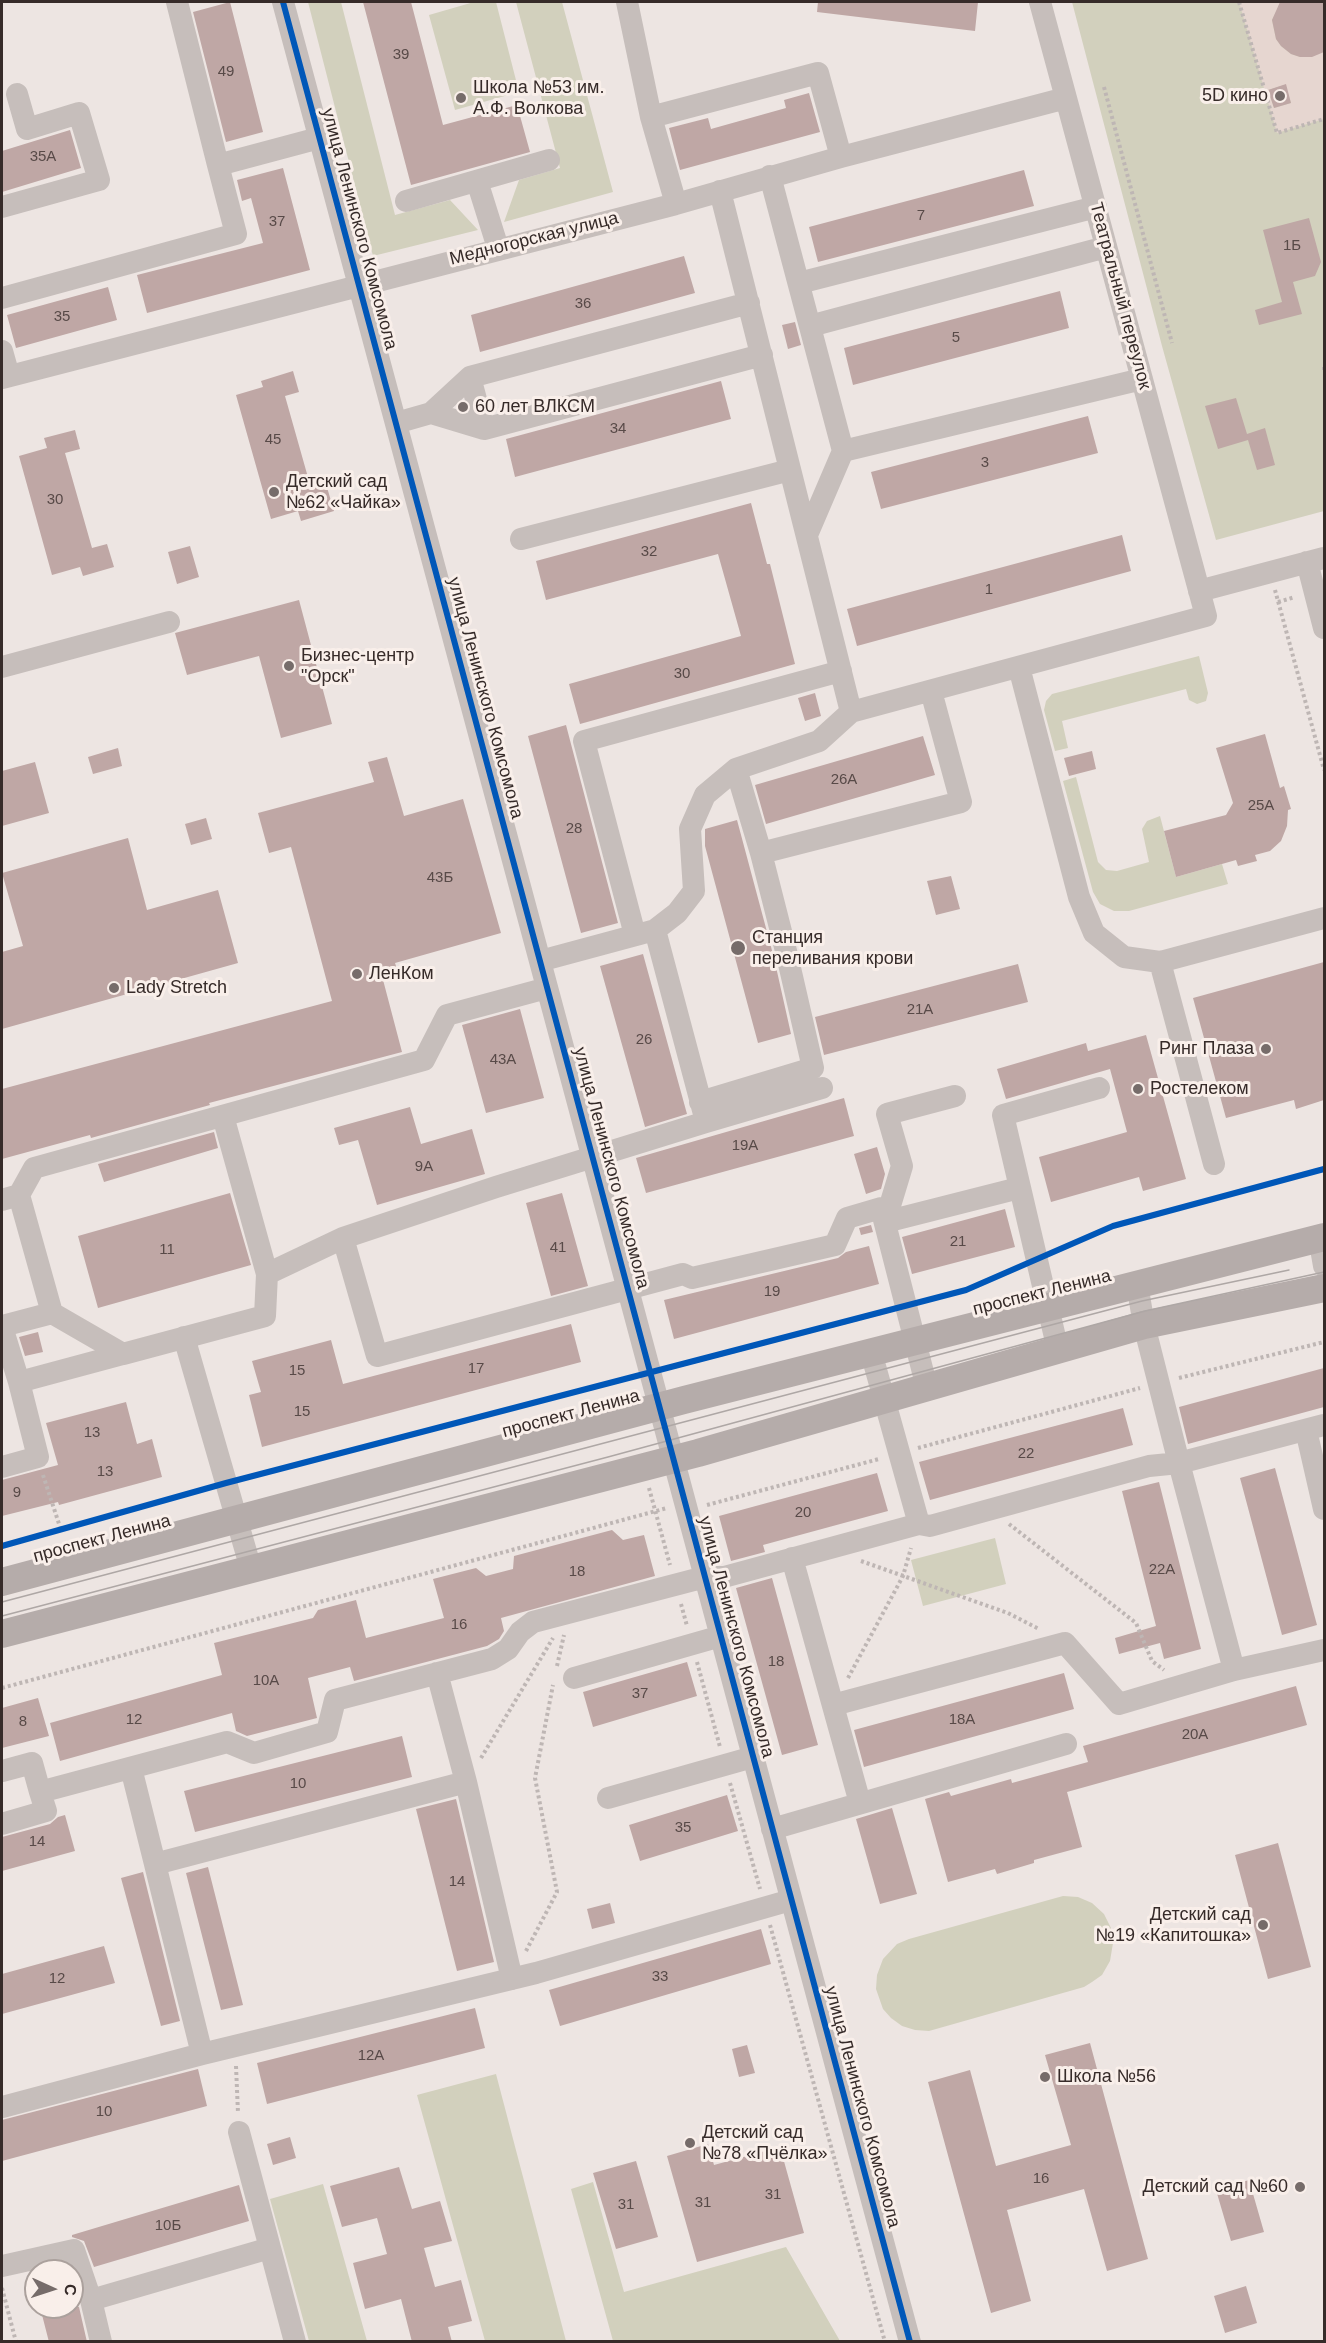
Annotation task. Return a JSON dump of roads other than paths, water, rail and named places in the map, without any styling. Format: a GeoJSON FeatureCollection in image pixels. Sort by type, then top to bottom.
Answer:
{"type":"FeatureCollection","features":[{"type":"Feature","properties":{"kind":"main road","name":"проспект Ленина"},"geometry":{"type":"LineString","coordinates":[[2,1582],[915,1340],[1322,1237]]}},
{"type":"Feature","properties":{"kind":"main road"},"geometry":{"type":"LineString","coordinates":[[2,1634],[673,1460],[1144,1325],[1324,1288]]}},
{"type":"Feature","properties":{"kind":"street"},"geometry":{"type":"LineString","coordinates":[[2,298],[236,234],[177,2]]}},
{"type":"Feature","properties":{"kind":"street","name":"улица Ленинского Комсомола"},"geometry":{"type":"LineString","coordinates":[[283,2],[910,2342]]}},
{"type":"Feature","properties":{"kind":"street"},"geometry":{"type":"LineString","coordinates":[[627,2],[651,117],[676,204]]}},
{"type":"Feature","properties":{"kind":"street","name":"Театральный переулок"},"geometry":{"type":"LineString","coordinates":[[1018,667],[1206,616],[1040,2]]}},
{"type":"Feature","properties":{"kind":"street"},"geometry":{"type":"LineString","coordinates":[[651,117],[818,73],[841,157]]}},
{"type":"Feature","properties":{"kind":"street"},"geometry":{"type":"LineString","coordinates":[[2,207],[99,180],[78,113],[27,129],[17,94]]}},
{"type":"Feature","properties":{"kind":"street","name":"Медногорская улица"},"geometry":{"type":"LineString","coordinates":[[5,377],[498,248],[676,204],[770,176],[1066,98]]}},
{"type":"Feature","properties":{"kind":"street"},"geometry":{"type":"LineString","coordinates":[[218,165],[319,138]]}},
{"type":"Feature","properties":{"kind":"street"},"geometry":{"type":"LineString","coordinates":[[406,201],[549,160]]}},
{"type":"Feature","properties":{"kind":"street"},"geometry":{"type":"LineString","coordinates":[[770,176],[843,451],[807,535]]}},
{"type":"Feature","properties":{"kind":"street"},"geometry":{"type":"LineString","coordinates":[[477,181],[498,248]]}},
{"type":"Feature","properties":{"kind":"street"},"geometry":{"type":"LineString","coordinates":[[720,191],[851,712]]}},
{"type":"Feature","properties":{"kind":"street"},"geometry":{"type":"LineString","coordinates":[[798,283],[1096,207]]}},
{"type":"Feature","properties":{"kind":"street"},"geometry":{"type":"LineString","coordinates":[[810,326],[1106,247]]}},
{"type":"Feature","properties":{"kind":"street"},"geometry":{"type":"LineString","coordinates":[[396,423],[431,413],[470,378],[748,303]]}},
{"type":"Feature","properties":{"kind":"street"},"geometry":{"type":"LineString","coordinates":[[2,351],[5,377]]}},
{"type":"Feature","properties":{"kind":"street"},"geometry":{"type":"LineString","coordinates":[[431,413],[484,429],[762,355]]}},
{"type":"Feature","properties":{"kind":"street"},"geometry":{"type":"LineString","coordinates":[[470,378],[484,429]]}},
{"type":"Feature","properties":{"kind":"street"},"geometry":{"type":"LineString","coordinates":[[843,451],[1142,379]]}},
{"type":"Feature","properties":{"kind":"street"},"geometry":{"type":"LineString","coordinates":[[521,539],[790,470]]}},
{"type":"Feature","properties":{"kind":"street"},"geometry":{"type":"LineString","coordinates":[[1198,591],[1316,560],[1324,628]]}},
{"type":"Feature","properties":{"kind":"street"},"geometry":{"type":"LineString","coordinates":[[2,667],[169,621]]}},
{"type":"Feature","properties":{"kind":"street"},"geometry":{"type":"LineString","coordinates":[[540,961],[645,932],[677,913],[694,891],[690,829],[705,795],[736,769],[819,741],[851,712],[1018,667],[1079,897],[1094,933],[1124,957],[1160,962],[1324,918]]}},
{"type":"Feature","properties":{"kind":"street"},"geometry":{"type":"LineString","coordinates":[[703,1112],[584,741],[841,671]]}},
{"type":"Feature","properties":{"kind":"street"},"geometry":{"type":"LineString","coordinates":[[760,853],[961,802],[931,691]]}},
{"type":"Feature","properties":{"kind":"street"},"geometry":{"type":"LineString","coordinates":[[267,1274],[344,1238],[496,1187],[593,1158],[813,1068],[787,955],[736,769]]}},
{"type":"Feature","properties":{"kind":"street"},"geometry":{"type":"LineString","coordinates":[[1160,962],[1214,1164]]}},
{"type":"Feature","properties":{"kind":"street"},"geometry":{"type":"LineString","coordinates":[[123,1354],[52,1312],[10,1198],[34,1168],[424,1060],[447,1015],[547,988]]}},
{"type":"Feature","properties":{"kind":"street"},"geometry":{"type":"LineString","coordinates":[[703,1112],[822,1088]]}},
{"type":"Feature","properties":{"kind":"street"},"geometry":{"type":"LineString","coordinates":[[1058,1350],[1003,1115],[1099,1088]]}},
{"type":"Feature","properties":{"kind":"street"},"geometry":{"type":"LineString","coordinates":[[885,1222],[902,1166],[887,1114],[955,1096]]}},
{"type":"Feature","properties":{"kind":"street"},"geometry":{"type":"LineString","coordinates":[[19,1382],[265,1316],[267,1274],[223,1116]]}},
{"type":"Feature","properties":{"kind":"street"},"geometry":{"type":"LineString","coordinates":[[885,1222],[1019,1188]]}},
{"type":"Feature","properties":{"kind":"street"},"geometry":{"type":"LineString","coordinates":[[344,1238],[377,1356],[683,1274],[692,1278],[835,1245],[847,1218],[881,1208],[927,1388]]}},
{"type":"Feature","properties":{"kind":"street"},"geometry":{"type":"LineString","coordinates":[[1322,1237],[1324,1266]]}},
{"type":"Feature","properties":{"kind":"street"},"geometry":{"type":"LineString","coordinates":[[1137,1284],[1144,1325],[1234,1670]]}},
{"type":"Feature","properties":{"kind":"street"},"geometry":{"type":"LineString","coordinates":[[2,1467],[38,1457],[2,1326],[52,1312]]}},
{"type":"Feature","properties":{"kind":"street"},"geometry":{"type":"LineString","coordinates":[[184,1337],[252,1569]]}},
{"type":"Feature","properties":{"kind":"street"},"geometry":{"type":"LineString","coordinates":[[871,1352],[919,1524]]}},
{"type":"Feature","properties":{"kind":"street"},"geometry":{"type":"LineString","coordinates":[[39,1792],[227,1742],[254,1753],[327,1732],[335,1700],[492,1659],[508,1649],[520,1632],[533,1622],[705,1577],[724,1577],[919,1524],[930,1526],[1149,1466],[1179,1463],[1315,1428],[1324,1509]]}},
{"type":"Feature","properties":{"kind":"street"},"geometry":{"type":"LineString","coordinates":[[792,1558],[860,1803]]}},
{"type":"Feature","properties":{"kind":"street"},"geometry":{"type":"LineString","coordinates":[[562,1675],[721,1636]]}},
{"type":"Feature","properties":{"kind":"street"},"geometry":{"type":"LineString","coordinates":[[833,1706],[1065,1643],[1119,1704],[1234,1670],[1324,1650]]}},
{"type":"Feature","properties":{"kind":"street"},"geometry":{"type":"LineString","coordinates":[[437,1674],[466,1782],[512,1979]]}},
{"type":"Feature","properties":{"kind":"street"},"geometry":{"type":"LineString","coordinates":[[772,1828],[1066,1744]]}},
{"type":"Feature","properties":{"kind":"street"},"geometry":{"type":"LineString","coordinates":[[608,1798],[753,1757]]}},
{"type":"Feature","properties":{"kind":"street"},"geometry":{"type":"LineString","coordinates":[[2,1771],[32,1763],[46,1811],[2,1824]]}},
{"type":"Feature","properties":{"kind":"street"},"geometry":{"type":"LineString","coordinates":[[131,1768],[202,2054]]}},
{"type":"Feature","properties":{"kind":"street"},"geometry":{"type":"LineString","coordinates":[[155,1864],[466,1782]]}},
{"type":"Feature","properties":{"kind":"street"},"geometry":{"type":"LineString","coordinates":[[2,2107],[202,2054],[512,1979],[791,1900]]}},
{"type":"Feature","properties":{"kind":"street"},"geometry":{"type":"LineString","coordinates":[[239,2132],[295,2342]]}},
{"type":"Feature","properties":{"kind":"street"},"geometry":{"type":"LineString","coordinates":[[91,2300],[270,2248]]}},
{"type":"Feature","properties":{"kind":"street"},"geometry":{"type":"LineString","coordinates":[[2,2266],[74,2250],[91,2300],[101,2342]]}},
{"type":"Feature","properties":{"kind":"tram line"},"geometry":{"type":"LineString","coordinates":[[2,1602],[1142,1301],[1289,1270]]}},
{"type":"Feature","properties":{"kind":"tram line"},"geometry":{"type":"LineString","coordinates":[[2,1616],[608,1457],[1145,1311],[1324,1272]]}},
{"type":"Feature","properties":{"kind":"place","name":"5D кино"},"geometry":{"type":"Point","coordinates":[1280,96]}},
{"type":"Feature","properties":{"kind":"place","name":"Школа №53 им. А.Ф. Волкова"},"geometry":{"type":"Point","coordinates":[461,98]}},
{"type":"Feature","properties":{"kind":"place","name":"60 лет ВЛКСМ"},"geometry":{"type":"Point","coordinates":[463,407]}},
{"type":"Feature","properties":{"kind":"place","name":"Детский сад №62 «Чайка»"},"geometry":{"type":"Point","coordinates":[274,492]}},
{"type":"Feature","properties":{"kind":"place","name":"Бизнес-центр \"Орск\""},"geometry":{"type":"Point","coordinates":[289,666]}},
{"type":"Feature","properties":{"kind":"place","name":"Станция переливания крови"},"geometry":{"type":"Point","coordinates":[738,948]}},
{"type":"Feature","properties":{"kind":"place","name":"ЛенКом"},"geometry":{"type":"Point","coordinates":[357,974]}},
{"type":"Feature","properties":{"kind":"place","name":"Lady Stretch"},"geometry":{"type":"Point","coordinates":[114,988]}},
{"type":"Feature","properties":{"kind":"place","name":"Ринг Плаза"},"geometry":{"type":"Point","coordinates":[1266,1049]}},
{"type":"Feature","properties":{"kind":"place","name":"Ростелеком"},"geometry":{"type":"Point","coordinates":[1138,1089]}},
{"type":"Feature","properties":{"kind":"place","name":"Детский сад №19 «Капитошка»"},"geometry":{"type":"Point","coordinates":[1263,1925]}},
{"type":"Feature","properties":{"kind":"place","name":"Школа №56"},"geometry":{"type":"Point","coordinates":[1045,2077]}},
{"type":"Feature","properties":{"kind":"place","name":"Детский сад №78 «Пчёлка»"},"geometry":{"type":"Point","coordinates":[690,2143]}},
{"type":"Feature","properties":{"kind":"place","name":"Детский сад №60"},"geometry":{"type":"Point","coordinates":[1300,2187]}}]}
